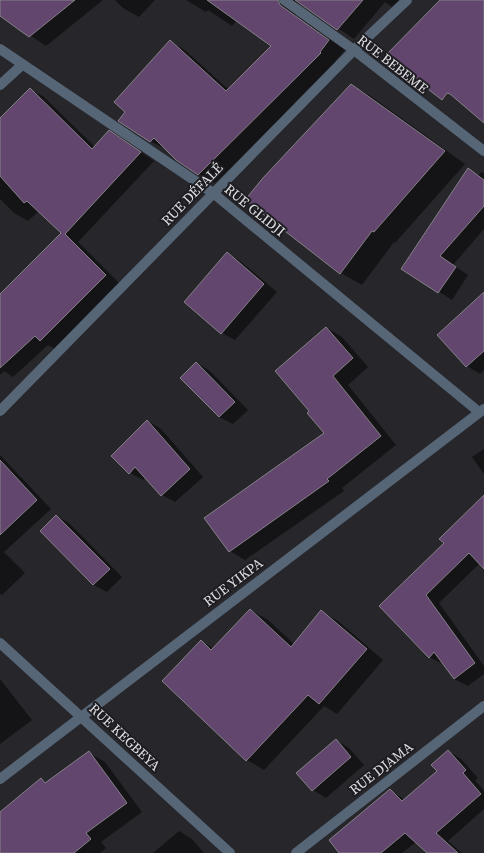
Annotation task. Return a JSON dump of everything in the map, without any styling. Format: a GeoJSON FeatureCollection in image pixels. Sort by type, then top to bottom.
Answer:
{"type":"FeatureCollection","features":[{"type":"Feature","properties":{"kind":"street","name":"RUE BEBEME"},"geometry":{"type":"LineString","coordinates":[[284,0],[354,50],[484,151]]}},
{"type":"Feature","properties":{"kind":"street","name":"RUE DÉFALÉ"},"geometry":{"type":"LineString","coordinates":[[0,411],[354,50],[407,0]]}},
{"type":"Feature","properties":{"kind":"street","name":"RUE GLIDJI"},"geometry":{"type":"LineString","coordinates":[[0,49],[213,193],[482,410]]}},
{"type":"Feature","properties":{"kind":"street"},"geometry":{"type":"LineString","coordinates":[[0,85],[22,65]]}},
{"type":"Feature","properties":{"kind":"street","name":"RUE YIKPA"},"geometry":{"type":"LineString","coordinates":[[0,779],[482,410]]}},
{"type":"Feature","properties":{"kind":"street","name":"RUE KEGBEYA"},"geometry":{"type":"LineString","coordinates":[[0,643],[230,853]]}},
{"type":"Feature","properties":{"kind":"street","name":"RUE DJAMA"},"geometry":{"type":"LineString","coordinates":[[296,853],[484,706]]}},
{"type":"Feature","properties":{"kind":"building"},"geometry":{"type":"Polygon","coordinates":[[[0,0],[75,0],[29,37],[0,16],[0,0]]]}},
{"type":"Feature","properties":{"kind":"building"},"geometry":{"type":"Polygon","coordinates":[[[207,0],[278,0],[280,5],[329,40],[320,52],[321,53],[198,175],[176,160],[154,138],[150,142],[118,121],[125,112],[114,102],[170,40],[226,91],[271,46],[207,0]]]}},
{"type":"Feature","properties":{"kind":"building"},"geometry":{"type":"Polygon","coordinates":[[[295,0],[363,0],[337,30],[295,0]]]}},
{"type":"Feature","properties":{"kind":"building"},"geometry":{"type":"Polygon","coordinates":[[[440,0],[484,0],[484,123],[450,94],[447,93],[442,100],[385,56],[440,0]]]}},
{"type":"Feature","properties":{"kind":"building"},"geometry":{"type":"Polygon","coordinates":[[[351,84],[445,151],[374,232],[372,231],[340,274],[245,200],[262,179],[351,84]]]}},
{"type":"Feature","properties":{"kind":"building"},"geometry":{"type":"Polygon","coordinates":[[[30,88],[92,149],[109,130],[141,152],[65,234],[106,275],[40,341],[35,336],[0,368],[0,294],[61,233],[27,201],[24,203],[0,176],[0,118],[30,88]]]}},
{"type":"Feature","properties":{"kind":"building"},"geometry":{"type":"Polygon","coordinates":[[[468,168],[484,180],[484,206],[440,256],[456,267],[438,293],[401,269],[468,168]]]}},
{"type":"Feature","properties":{"kind":"building"},"geometry":{"type":"Polygon","coordinates":[[[227,252],[264,284],[221,334],[184,302],[227,252]]]}},
{"type":"Feature","properties":{"kind":"building"},"geometry":{"type":"Polygon","coordinates":[[[484,292],[484,351],[466,367],[437,335],[484,292]]]}},
{"type":"Feature","properties":{"kind":"building"},"geometry":{"type":"Polygon","coordinates":[[[326,327],[353,358],[333,376],[381,436],[327,479],[329,481],[229,552],[204,518],[324,433],[307,413],[309,411],[275,371],[326,327]]]}},
{"type":"Feature","properties":{"kind":"building"},"geometry":{"type":"Polygon","coordinates":[[[196,362],[235,402],[219,417],[180,378],[196,362]]]}},
{"type":"Feature","properties":{"kind":"building"},"geometry":{"type":"Polygon","coordinates":[[[147,420],[190,469],[161,496],[135,467],[129,474],[111,456],[147,420]]]}},
{"type":"Feature","properties":{"kind":"building"},"geometry":{"type":"Polygon","coordinates":[[[0,460],[37,500],[0,535],[0,460]]]}},
{"type":"Feature","properties":{"kind":"building"},"geometry":{"type":"Polygon","coordinates":[[[484,495],[484,569],[469,553],[426,595],[475,663],[454,679],[434,652],[429,658],[379,606],[444,543],[439,539],[484,495]]]}},
{"type":"Feature","properties":{"kind":"building"},"geometry":{"type":"Polygon","coordinates":[[[56,515],[110,569],[93,585],[40,531],[56,515]]]}},
{"type":"Feature","properties":{"kind":"building"},"geometry":{"type":"Polygon","coordinates":[[[250,609],[291,647],[321,610],[367,649],[319,704],[308,695],[246,761],[162,681],[201,640],[211,650],[250,609]]]}},
{"type":"Feature","properties":{"kind":"building"},"geometry":{"type":"Polygon","coordinates":[[[336,739],[351,757],[312,791],[296,773],[336,739]]]}},
{"type":"Feature","properties":{"kind":"building"},"geometry":{"type":"Polygon","coordinates":[[[448,750],[466,770],[463,773],[481,794],[436,833],[458,853],[427,853],[405,833],[381,853],[339,853],[329,840],[390,789],[402,801],[437,771],[431,765],[448,750]]]}},
{"type":"Feature","properties":{"kind":"building"},"geometry":{"type":"Polygon","coordinates":[[[89,751],[127,803],[86,833],[91,839],[74,853],[0,853],[0,812],[41,778],[45,783],[89,751]]]}}]}
